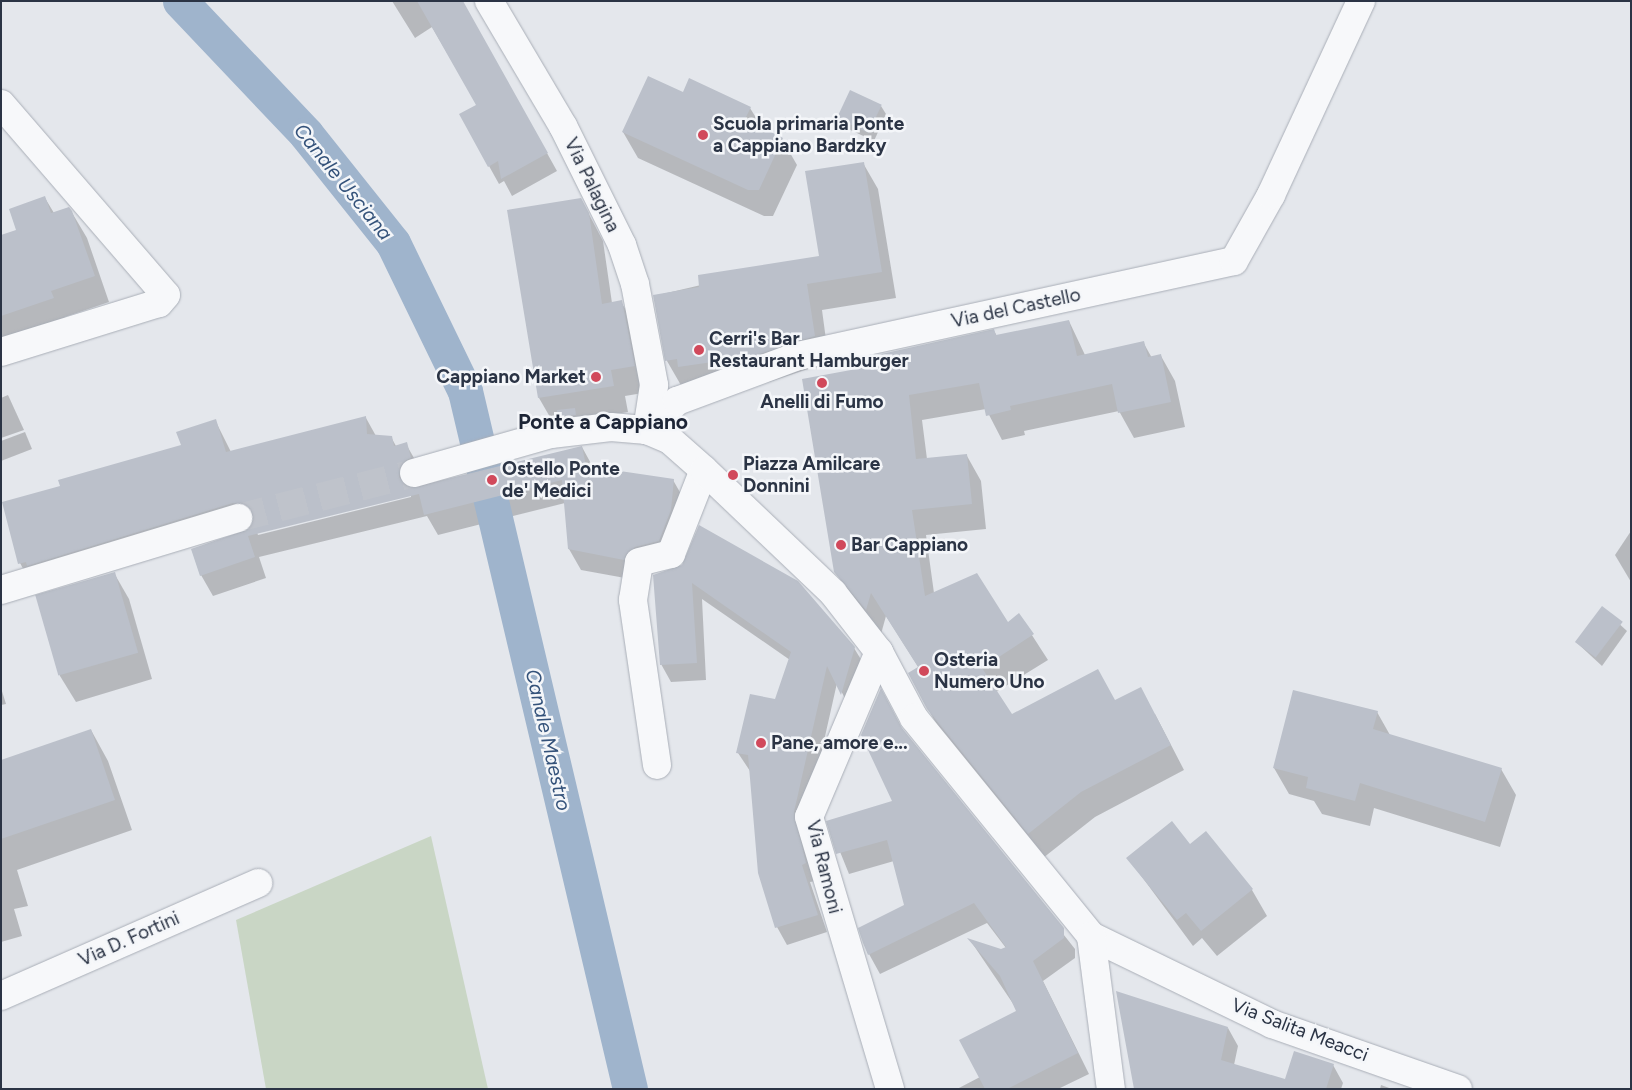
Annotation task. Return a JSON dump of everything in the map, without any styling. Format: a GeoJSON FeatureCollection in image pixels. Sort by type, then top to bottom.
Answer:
{"type":"FeatureCollection","features":[{"type":"Feature","properties":{"kind":"street","name":"Via Palagina"},"geometry":{"type":"LineString","coordinates":[[489,1],[563,126],[622,245],[635,284],[654,384],[647,430]]}},
{"type":"Feature","properties":{"kind":"street","name":"Via del Castello"},"geometry":{"type":"LineString","coordinates":[[647,430],[677,401],[798,356],[1234,261],[1271,195],[1361,1]]}},
{"type":"Feature","properties":{"kind":"street"},"geometry":{"type":"LineString","coordinates":[[1,104],[166,295],[159,302],[1,352]]}},
{"type":"Feature","properties":{"kind":"street"},"geometry":{"type":"LineString","coordinates":[[414,474],[551,434],[612,427],[647,430],[670,440],[833,593],[879,652],[914,718],[1091,936],[1111,1089]]}},
{"type":"Feature","properties":{"kind":"street"},"geometry":{"type":"LineString","coordinates":[[656,765],[633,600],[639,562],[671,554],[704,470]]}},
{"type":"Feature","properties":{"kind":"street"},"geometry":{"type":"LineString","coordinates":[[1,590],[238,518]]}},
{"type":"Feature","properties":{"kind":"street","name":"Via Ramoni"},"geometry":{"type":"LineString","coordinates":[[879,652],[809,817],[890,1089]]}},
{"type":"Feature","properties":{"kind":"street","name":"Via D. Fortini"},"geometry":{"type":"LineString","coordinates":[[1,996],[258,883]]}},
{"type":"Feature","properties":{"kind":"street","name":"Via Salita Meacci"},"geometry":{"type":"LineString","coordinates":[[1091,936],[1272,1024],[1458,1089]]}},
{"type":"Feature","properties":{"kind":"green space"},"geometry":{"type":"Polygon","coordinates":[[[431,836],[488,1089],[266,1089],[236,920],[431,836]]]}},
{"type":"Feature","properties":{"kind":"building"},"geometry":{"type":"Polygon","coordinates":[[[417,1],[463,1],[548,153],[501,179],[498,161],[488,167],[459,114],[476,105],[417,1]]]}},
{"type":"Feature","properties":{"kind":"building","name":"Scuola primaria Ponte a Cappiano Bardzky"},"geometry":{"type":"Polygon","coordinates":[[[648,76],[683,92],[689,78],[751,107],[745,119],[783,138],[759,190],[748,190],[622,132],[648,76]]]}},
{"type":"Feature","properties":{"kind":"building"},"geometry":{"type":"Polygon","coordinates":[[[850,90],[882,105],[869,133],[837,118],[850,90]]]}},
{"type":"Feature","properties":{"kind":"building"},"geometry":{"type":"Polygon","coordinates":[[[864,162],[882,272],[807,284],[815,336],[754,356],[678,367],[677,359],[665,361],[653,295],[699,287],[698,275],[819,256],[805,171],[864,162]]]}},
{"type":"Feature","properties":{"kind":"building"},"geometry":{"type":"Polygon","coordinates":[[[45,196],[51,213],[69,207],[72,211],[95,276],[51,291],[54,298],[1,316],[1,235],[16,230],[9,209],[45,196]]]}},
{"type":"Feature","properties":{"kind":"building"},"geometry":{"type":"Polygon","coordinates":[[[581,198],[589,213],[602,304],[622,300],[635,366],[611,370],[614,386],[538,398],[507,210],[581,198]]]}},
{"type":"Feature","properties":{"kind":"building"},"geometry":{"type":"Polygon","coordinates":[[[1069,320],[1077,356],[1144,341],[1148,357],[1161,354],[1171,402],[1118,413],[1112,384],[1010,406],[1011,410],[986,416],[979,383],[909,395],[916,459],[967,454],[972,504],[912,510],[925,596],[977,573],[1008,622],[1019,613],[1034,634],[982,668],[1012,714],[1098,669],[1115,700],[1141,687],[1171,745],[1081,792],[1028,834],[927,709],[908,673],[918,667],[871,593],[866,610],[834,572],[802,379],[878,365],[877,355],[994,329],[996,335],[1069,320]]]}},
{"type":"Feature","properties":{"kind":"building"},"geometry":{"type":"Polygon","coordinates":[[[575,408],[576,415],[557,418],[557,410],[575,408]]]}},
{"type":"Feature","properties":{"kind":"building"},"geometry":{"type":"Polygon","coordinates":[[[366,416],[367,434],[392,436],[394,446],[407,442],[411,458],[402,463],[399,477],[410,488],[582,446],[586,466],[674,479],[671,510],[659,541],[635,547],[624,560],[568,549],[562,480],[424,515],[419,494],[248,536],[255,557],[200,576],[191,549],[249,529],[253,521],[248,506],[233,503],[27,566],[26,562],[18,564],[2,502],[60,486],[58,480],[181,445],[176,432],[216,419],[226,452],[366,416]]]}},
{"type":"Feature","properties":{"kind":"building"},"geometry":{"type":"Polygon","coordinates":[[[699,525],[798,581],[855,647],[841,695],[827,666],[794,812],[806,863],[802,865],[818,915],[775,928],[758,873],[748,755],[736,753],[750,694],[775,699],[791,652],[692,583],[697,663],[660,665],[653,575],[682,565],[699,525]]]}},
{"type":"Feature","properties":{"kind":"building"},"geometry":{"type":"Polygon","coordinates":[[[115,572],[138,653],[58,676],[35,595],[115,572]]]}},
{"type":"Feature","properties":{"kind":"building"},"geometry":{"type":"Polygon","coordinates":[[[1602,606],[1623,622],[1596,658],[1575,642],[1602,606]]]}},
{"type":"Feature","properties":{"kind":"building"},"geometry":{"type":"Polygon","coordinates":[[[881,688],[902,728],[1064,928],[1064,938],[1033,961],[1078,1053],[1007,1089],[985,1089],[959,1040],[1016,1011],[1000,976],[967,938],[1001,949],[1006,947],[974,903],[868,955],[858,928],[904,905],[887,840],[836,854],[826,821],[892,801],[861,735],[881,688]]]}},
{"type":"Feature","properties":{"kind":"building"},"geometry":{"type":"Polygon","coordinates":[[[1293,690],[1378,711],[1373,729],[1502,768],[1485,822],[1360,783],[1355,801],[1306,788],[1308,777],[1273,768],[1293,690]]]}},
{"type":"Feature","properties":{"kind":"building"},"geometry":{"type":"Polygon","coordinates":[[[91,729],[115,800],[1,839],[1,760],[91,729]]]}},
{"type":"Feature","properties":{"kind":"building"},"geometry":{"type":"Polygon","coordinates":[[[1172,821],[1190,844],[1206,831],[1253,889],[1201,931],[1186,913],[1177,920],[1126,858],[1172,821]]]}},
{"type":"Feature","properties":{"kind":"building"},"geometry":{"type":"Polygon","coordinates":[[[1116,991],[1228,1027],[1221,1060],[1285,1079],[1294,1051],[1334,1064],[1326,1089],[1134,1089],[1116,991]]]}},
{"type":"Feature","properties":{"kind":"waterway","name":"Canale Maestro"},"geometry":{"type":"LineString","coordinates":[[180,1],[306,134],[393,243],[465,391],[630,1089]]}},
{"type":"Feature","properties":{"kind":"tunnel"},"geometry":{"type":"LineString","coordinates":[[238,518],[414,473]]}},
{"type":"Feature","properties":{"kind":"place","name":"Scuola primaria Ponte a Cappiano Bardzky"},"geometry":{"type":"Point","coordinates":[703,135]}},
{"type":"Feature","properties":{"kind":"place","name":"Cerri's Bar Restaurant Hamburger"},"geometry":{"type":"Point","coordinates":[699,350]}},
{"type":"Feature","properties":{"kind":"place","name":"Cappiano Market"},"geometry":{"type":"Point","coordinates":[596,377]}},
{"type":"Feature","properties":{"kind":"place","name":"Anelli di Fumo"},"geometry":{"type":"Point","coordinates":[822,383]}},
{"type":"Feature","properties":{"kind":"place","name":"Piazza Amilcare Donnini"},"geometry":{"type":"Point","coordinates":[733,475]}},
{"type":"Feature","properties":{"kind":"place","name":"Ostello Ponte de' Medici"},"geometry":{"type":"Point","coordinates":[492,480]}},
{"type":"Feature","properties":{"kind":"place","name":"Bar Cappiano"},"geometry":{"type":"Point","coordinates":[841,545]}},
{"type":"Feature","properties":{"kind":"place","name":"Osteria Numero Uno"},"geometry":{"type":"Point","coordinates":[924,671]}},
{"type":"Feature","properties":{"kind":"place","name":"Pane, amore e..."},"geometry":{"type":"Point","coordinates":[761,743]}},
{"type":"Feature","properties":{"kind":"district","name":"Ponte a Cappiano"},"geometry":{"type":"Point","coordinates":[603,422]}},
{"type":"Feature","properties":{"kind":"water label","name":"Canale Usciana"},"geometry":{"type":"Point","coordinates":[343,182]}}]}
